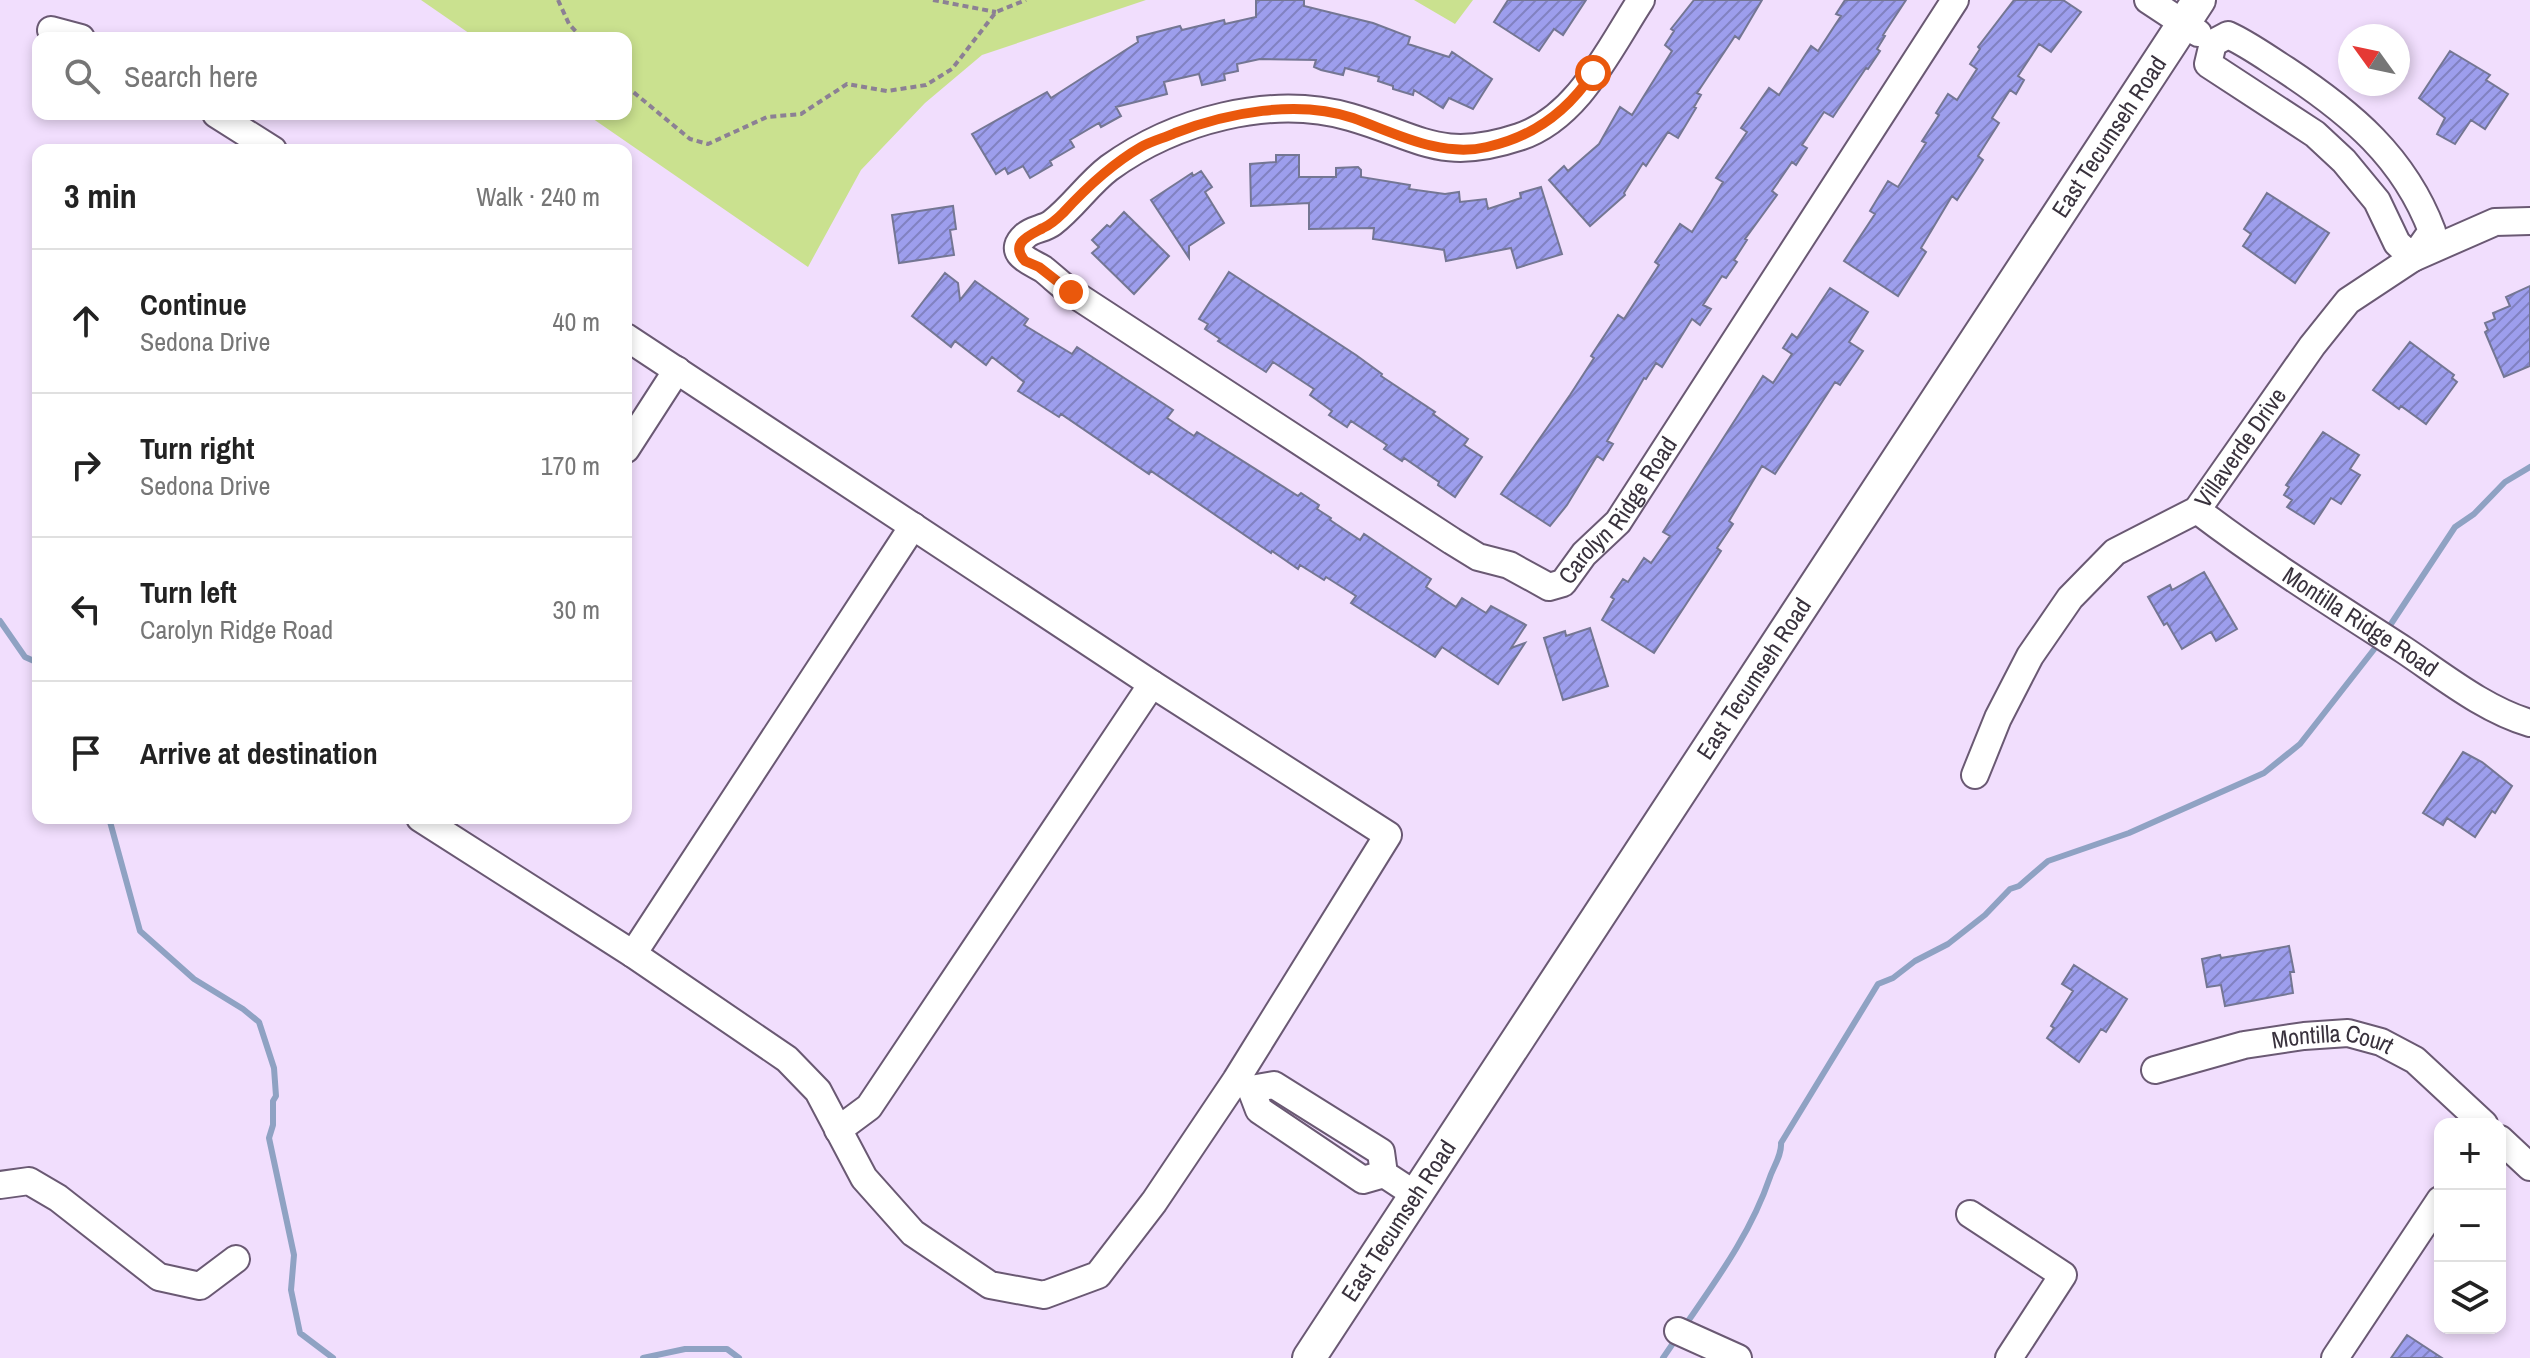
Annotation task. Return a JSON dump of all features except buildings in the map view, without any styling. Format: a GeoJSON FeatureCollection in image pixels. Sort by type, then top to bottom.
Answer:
{"type":"FeatureCollection","features":[{"type":"Feature","properties":{"kind":"main road","name":"East Tecumseh Road"},"geometry":{"type":"LineString","coordinates":[[1309,1358],[2191,12]]}},
{"type":"Feature","properties":{"kind":"street","name":"Carolyn Ridge Road"},"geometry":{"type":"LineString","coordinates":[[1641,0],[1581,91],[1557,117],[1523,136],[1485,148],[1451,150],[1406,138],[1348,116],[1293,109],[1240,113],[1143,145],[1106,170],[1053,222],[1024,236],[1020,243],[1021,256],[1071,292],[1478,557],[1509,565],[1542,586],[1557,586],[1567,579],[1584,554],[1618,522],[1955,0]]}},
{"type":"Feature","properties":{"kind":"street"},"geometry":{"type":"LineString","coordinates":[[2148,0],[2191,12],[2213,43]]}},
{"type":"Feature","properties":{"kind":"street"},"geometry":{"type":"LineString","coordinates":[[51,30],[58,32]]}},
{"type":"Feature","properties":{"kind":"street"},"geometry":{"type":"LineString","coordinates":[[2228,35],[2238,40],[2346,112],[2371,135],[2422,204],[2432,231],[2413,258],[2397,243],[2377,201],[2344,161],[2315,134],[2208,64],[2213,43],[2228,35]]}},
{"type":"Feature","properties":{"kind":"street"},"geometry":{"type":"LineString","coordinates":[[226,120],[264,144]]}},
{"type":"Feature","properties":{"kind":"street","name":"Villaverde Drive"},"geometry":{"type":"LineString","coordinates":[[1975,775],[1998,718],[2030,656],[2070,598],[2115,552],[2197,510],[2312,346],[2348,301],[2413,258],[2495,222],[2530,221]]}},
{"type":"Feature","properties":{"kind":"street"},"geometry":{"type":"LineString","coordinates":[[429,824],[633,954],[787,1059],[818,1091],[864,1178],[913,1233],[990,1285],[1044,1295],[1098,1275],[1244,1084],[1388,835],[1152,684],[632,341]]}},
{"type":"Feature","properties":{"kind":"street"},"geometry":{"type":"LineString","coordinates":[[632,440],[677,370]]}},
{"type":"Feature","properties":{"kind":"street","name":"Montilla Ridge Road"},"geometry":{"type":"LineString","coordinates":[[2197,510],[2252,552],[2462,689],[2516,719],[2530,723]]}},
{"type":"Feature","properties":{"kind":"street"},"geometry":{"type":"LineString","coordinates":[[633,954],[913,526]]}},
{"type":"Feature","properties":{"kind":"street"},"geometry":{"type":"LineString","coordinates":[[838,1130],[869,1107],[1152,684]]}},
{"type":"Feature","properties":{"kind":"street","name":"Montilla Court"},"geometry":{"type":"LineString","coordinates":[[2155,1070],[2244,1045],[2348,1033],[2381,1042],[2415,1060],[2478,1118]]}},
{"type":"Feature","properties":{"kind":"street"},"geometry":{"type":"LineString","coordinates":[[1244,1084],[1259,1110],[1363,1180],[1384,1174],[1416,1195]]}},
{"type":"Feature","properties":{"kind":"street"},"geometry":{"type":"LineString","coordinates":[[2506,1145],[2530,1167]]}},
{"type":"Feature","properties":{"kind":"street"},"geometry":{"type":"LineString","coordinates":[[0,1185],[29,1181],[39,1186],[159,1277],[200,1286],[236,1259]]}},
{"type":"Feature","properties":{"kind":"street"},"geometry":{"type":"LineString","coordinates":[[2335,1358],[2434,1209]]}},
{"type":"Feature","properties":{"kind":"street"},"geometry":{"type":"LineString","coordinates":[[1970,1214],[2063,1275],[2009,1358]]}},
{"type":"Feature","properties":{"kind":"street"},"geometry":{"type":"LineString","coordinates":[[1678,1331],[1738,1358]]}},
{"type":"Feature","properties":{"kind":"path"},"geometry":{"type":"LineString","coordinates":[[558,0],[569,24],[576,32]]}},
{"type":"Feature","properties":{"kind":"path"},"geometry":{"type":"LineString","coordinates":[[933,0],[996,12]]}},
{"type":"Feature","properties":{"kind":"path"},"geometry":{"type":"LineString","coordinates":[[632,91],[690,139],[708,144],[767,117],[801,114],[847,84],[887,91],[926,85],[952,69],[996,12],[1026,0]]}},
{"type":"Feature","properties":{"kind":"green space"},"geometry":{"type":"Polygon","coordinates":[[[421,0],[1146,0],[982,55],[925,103],[861,170],[808,267],[595,120],[632,120],[632,32],[467,32],[421,0]]]}},
{"type":"Feature","properties":{"kind":"green space"},"geometry":{"type":"Polygon","coordinates":[[[1414,0],[1473,0],[1455,24],[1414,0]]]}},
{"type":"Feature","properties":{"kind":"waterway"},"geometry":{"type":"LineString","coordinates":[[2387,630],[2455,527],[2474,514],[2505,482],[2530,467]]}},
{"type":"Feature","properties":{"kind":"waterway"},"geometry":{"type":"LineString","coordinates":[[0,621],[25,657],[32,660]]}},
{"type":"Feature","properties":{"kind":"waterway"},"geometry":{"type":"LineString","coordinates":[[1684,1327],[1743,1236],[1762,1198],[1781,1143],[1878,984],[1948,944],[1985,915],[2010,889],[2019,886],[2048,861],[2129,833],[2264,773],[2300,744],[2379,643]]}},
{"type":"Feature","properties":{"kind":"waterway"},"geometry":{"type":"LineString","coordinates":[[111,824],[140,931],[194,979],[259,1022],[274,1068],[276,1096],[269,1138],[294,1255],[291,1290],[300,1333],[333,1358]]}},
{"type":"Feature","properties":{"kind":"waterway"},"geometry":{"type":"LineString","coordinates":[[1663,1358],[1678,1336]]}},
{"type":"Feature","properties":{"kind":"waterway"},"geometry":{"type":"LineString","coordinates":[[643,1358],[685,1349],[727,1349],[739,1358]]}},
{"type":"Feature","properties":{"kind":"route"},"geometry":{"type":"LineString","coordinates":[[1071,292],[1039,267],[1025,261],[1019,250],[1020,243],[1024,236],[1053,222],[1106,170],[1143,145],[1240,113],[1293,109],[1348,116],[1406,138],[1451,150],[1485,148],[1523,136],[1557,117],[1593,73]]}}]}
